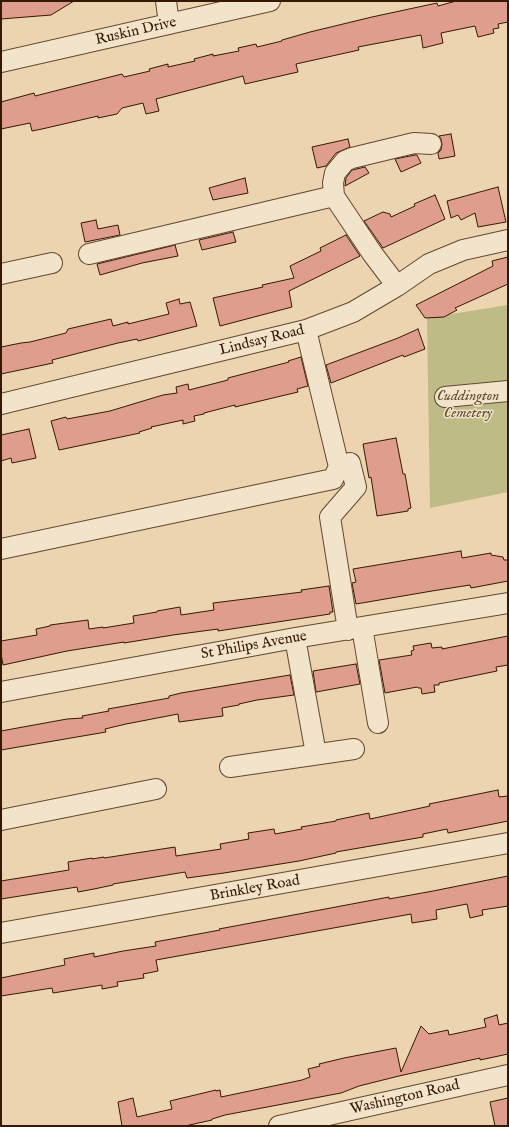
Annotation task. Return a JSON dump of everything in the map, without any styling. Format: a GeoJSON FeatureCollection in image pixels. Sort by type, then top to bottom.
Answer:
{"type":"FeatureCollection","features":[{"type":"Feature","properties":{"kind":"street"},"geometry":{"type":"LineString","coordinates":[[166,1],[165,5],[169,24]]}},
{"type":"Feature","properties":{"kind":"street","name":"Ruskin Drive"},"geometry":{"type":"LineString","coordinates":[[1,62],[270,1]]}},
{"type":"Feature","properties":{"kind":"street"},"geometry":{"type":"LineString","coordinates":[[397,286],[334,196],[332,183],[335,173],[346,161],[352,158],[414,143],[431,144]]}},
{"type":"Feature","properties":{"kind":"street"},"geometry":{"type":"LineString","coordinates":[[89,254],[334,196]]}},
{"type":"Feature","properties":{"kind":"street","name":"Lindsay Road"},"geometry":{"type":"LineString","coordinates":[[1,404],[306,330],[353,312],[397,286],[429,264],[462,250],[508,240]]}},
{"type":"Feature","properties":{"kind":"street"},"geometry":{"type":"LineString","coordinates":[[1,274],[52,263]]}},
{"type":"Feature","properties":{"kind":"street"},"geometry":{"type":"LineString","coordinates":[[1,548],[333,479],[340,467],[306,330]]}},
{"type":"Feature","properties":{"kind":"street"},"geometry":{"type":"LineString","coordinates":[[445,397],[508,392]]}},
{"type":"Feature","properties":{"kind":"street"},"geometry":{"type":"LineString","coordinates":[[350,463],[356,487],[330,517],[378,723]]}},
{"type":"Feature","properties":{"kind":"street","name":"St Philips Avenue"},"geometry":{"type":"LineString","coordinates":[[1,692],[295,638],[508,603]]}},
{"type":"Feature","properties":{"kind":"street"},"geometry":{"type":"LineString","coordinates":[[295,638],[316,754]]}},
{"type":"Feature","properties":{"kind":"street"},"geometry":{"type":"LineString","coordinates":[[230,767],[354,749]]}},
{"type":"Feature","properties":{"kind":"street"},"geometry":{"type":"LineString","coordinates":[[1,820],[156,789]]}},
{"type":"Feature","properties":{"kind":"street","name":"Brinkley Road"},"geometry":{"type":"LineString","coordinates":[[1,933],[508,843]]}},
{"type":"Feature","properties":{"kind":"street","name":"Washington Road"},"geometry":{"type":"LineString","coordinates":[[279,1126],[508,1075]]}},
{"type":"Feature","properties":{"kind":"green space","name":"Cuddington Cemetery"},"geometry":{"type":"Polygon","coordinates":[[[508,305],[508,492],[430,508],[427,318],[508,305]]]}},
{"type":"Feature","properties":{"kind":"building"},"geometry":{"type":"Polygon","coordinates":[[[1,1],[74,1],[51,15],[1,19],[1,1]]]}},
{"type":"Feature","properties":{"kind":"building"},"geometry":{"type":"Polygon","coordinates":[[[456,1],[508,1],[508,22],[498,24],[499,28],[493,29],[494,33],[478,37],[475,26],[441,33],[443,43],[423,48],[421,35],[358,47],[359,50],[296,64],[298,72],[245,84],[243,76],[156,99],[159,111],[146,114],[143,103],[122,108],[117,114],[98,118],[98,116],[32,131],[30,123],[1,129],[1,102],[34,93],[35,96],[122,74],[124,77],[150,71],[149,69],[168,64],[168,67],[195,61],[194,59],[213,54],[213,56],[239,51],[238,48],[256,44],[257,47],[372,17],[437,3],[438,6],[456,1]]]}},
{"type":"Feature","properties":{"kind":"building"},"geometry":{"type":"Polygon","coordinates":[[[451,134],[455,156],[439,159],[438,153],[441,150],[442,144],[439,136],[451,134]]]}},
{"type":"Feature","properties":{"kind":"building"},"geometry":{"type":"Polygon","coordinates":[[[348,139],[350,147],[336,153],[326,166],[317,168],[312,147],[348,139]]]}},
{"type":"Feature","properties":{"kind":"building"},"geometry":{"type":"Polygon","coordinates":[[[417,155],[421,163],[401,172],[395,159],[417,155]]]}},
{"type":"Feature","properties":{"kind":"building"},"geometry":{"type":"Polygon","coordinates":[[[365,167],[369,173],[345,186],[346,178],[352,170],[365,167]]]}},
{"type":"Feature","properties":{"kind":"building"},"geometry":{"type":"Polygon","coordinates":[[[245,178],[248,193],[213,200],[209,188],[245,178]]]}},
{"type":"Feature","properties":{"kind":"building"},"geometry":{"type":"Polygon","coordinates":[[[498,187],[506,222],[478,227],[475,213],[461,220],[458,215],[451,218],[447,201],[498,187]]]}},
{"type":"Feature","properties":{"kind":"building"},"geometry":{"type":"Polygon","coordinates":[[[435,195],[445,219],[383,248],[364,221],[383,212],[390,214],[391,217],[415,206],[414,204],[435,195]]]}},
{"type":"Feature","properties":{"kind":"building"},"geometry":{"type":"Polygon","coordinates":[[[96,220],[98,229],[118,225],[120,235],[85,242],[81,223],[96,220]]]}},
{"type":"Feature","properties":{"kind":"building"},"geometry":{"type":"Polygon","coordinates":[[[233,232],[236,242],[202,250],[199,240],[233,232]]]}},
{"type":"Feature","properties":{"kind":"building"},"geometry":{"type":"Polygon","coordinates":[[[346,235],[360,256],[289,291],[292,307],[220,326],[213,298],[263,287],[262,285],[294,278],[290,266],[321,251],[320,248],[346,235]]]}},
{"type":"Feature","properties":{"kind":"building"},"geometry":{"type":"Polygon","coordinates":[[[175,245],[178,256],[142,263],[100,275],[97,264],[175,245]]]}},
{"type":"Feature","properties":{"kind":"building"},"geometry":{"type":"Polygon","coordinates":[[[508,257],[508,284],[455,308],[457,310],[444,317],[425,318],[416,305],[493,266],[492,261],[508,257]]]}},
{"type":"Feature","properties":{"kind":"building"},"geometry":{"type":"Polygon","coordinates":[[[179,299],[180,304],[190,302],[197,326],[138,341],[137,339],[118,343],[52,360],[53,363],[1,374],[1,347],[30,342],[66,333],[68,329],[111,319],[113,326],[169,314],[166,303],[179,299]]]}},
{"type":"Feature","properties":{"kind":"building"},"geometry":{"type":"Polygon","coordinates":[[[418,329],[425,349],[404,357],[403,355],[331,383],[326,365],[418,329]]]}},
{"type":"Feature","properties":{"kind":"building"},"geometry":{"type":"Polygon","coordinates":[[[301,357],[308,386],[297,389],[298,392],[204,413],[194,416],[195,421],[183,424],[183,420],[151,427],[152,428],[139,432],[140,433],[59,450],[51,421],[66,417],[67,419],[110,411],[163,395],[177,393],[176,387],[188,384],[189,390],[228,380],[228,378],[289,362],[288,361],[301,357]]]}},
{"type":"Feature","properties":{"kind":"building"},"geometry":{"type":"Polygon","coordinates":[[[29,429],[36,458],[12,463],[11,458],[1,461],[1,435],[29,429]]]}},
{"type":"Feature","properties":{"kind":"building"},"geometry":{"type":"Polygon","coordinates":[[[396,438],[403,474],[405,474],[411,508],[408,509],[408,511],[377,516],[371,477],[369,478],[363,444],[396,438]]]}},
{"type":"Feature","properties":{"kind":"building"},"geometry":{"type":"Polygon","coordinates":[[[461,551],[462,558],[491,553],[491,555],[503,557],[504,560],[508,560],[508,581],[471,588],[470,585],[356,604],[352,583],[356,582],[353,569],[461,551]]]}},
{"type":"Feature","properties":{"kind":"building"},"geometry":{"type":"Polygon","coordinates":[[[329,586],[333,612],[330,612],[330,614],[218,631],[218,629],[124,642],[67,651],[3,665],[1,641],[37,635],[36,629],[50,625],[88,620],[89,629],[103,628],[134,623],[133,616],[157,611],[180,607],[181,615],[214,610],[213,603],[302,592],[301,590],[329,586]]]}},
{"type":"Feature","properties":{"kind":"building"},"geometry":{"type":"Polygon","coordinates":[[[508,636],[508,665],[496,667],[497,671],[439,683],[439,685],[434,685],[435,692],[422,694],[421,688],[417,687],[385,693],[379,660],[412,655],[411,651],[414,650],[413,646],[431,643],[432,648],[442,647],[442,649],[508,636]]]}},
{"type":"Feature","properties":{"kind":"building"},"geometry":{"type":"Polygon","coordinates":[[[356,664],[360,684],[316,692],[313,671],[356,664]]]}},
{"type":"Feature","properties":{"kind":"building"},"geometry":{"type":"Polygon","coordinates":[[[290,675],[294,695],[257,700],[222,708],[223,716],[179,722],[178,714],[105,729],[106,732],[1,750],[1,731],[67,719],[83,718],[82,716],[109,711],[108,709],[169,698],[169,696],[181,693],[290,675]]]}},
{"type":"Feature","properties":{"kind":"building"},"geometry":{"type":"Polygon","coordinates":[[[498,790],[499,797],[508,796],[508,821],[448,833],[447,829],[423,834],[423,837],[336,852],[299,861],[224,873],[187,878],[185,872],[113,884],[78,892],[77,887],[1,899],[1,881],[69,870],[68,862],[175,847],[176,856],[221,849],[220,844],[249,839],[248,833],[274,829],[275,834],[369,813],[370,819],[430,806],[429,804],[498,790]]]}},
{"type":"Feature","properties":{"kind":"building"},"geometry":{"type":"Polygon","coordinates":[[[508,876],[508,906],[482,910],[483,915],[470,918],[467,904],[436,910],[437,919],[412,923],[411,914],[156,960],[158,971],[143,974],[144,978],[117,982],[118,986],[102,989],[102,985],[53,993],[52,988],[1,996],[1,978],[65,965],[64,959],[94,953],[94,957],[156,946],[155,942],[220,930],[219,929],[389,897],[389,899],[433,891],[508,876]]]}},
{"type":"Feature","properties":{"kind":"building"},"geometry":{"type":"Polygon","coordinates":[[[497,1015],[499,1025],[508,1023],[508,1054],[480,1060],[480,1058],[399,1076],[359,1086],[341,1093],[225,1115],[212,1120],[185,1126],[122,1126],[118,1102],[133,1098],[137,1117],[172,1109],[170,1101],[216,1090],[220,1090],[221,1097],[302,1080],[310,1077],[308,1069],[320,1066],[319,1064],[396,1048],[401,1072],[421,1026],[429,1034],[448,1030],[449,1035],[486,1027],[484,1019],[497,1015]]]}},
{"type":"Feature","properties":{"kind":"building"},"geometry":{"type":"Polygon","coordinates":[[[508,1098],[508,1126],[495,1126],[490,1102],[508,1098]]]}}]}
